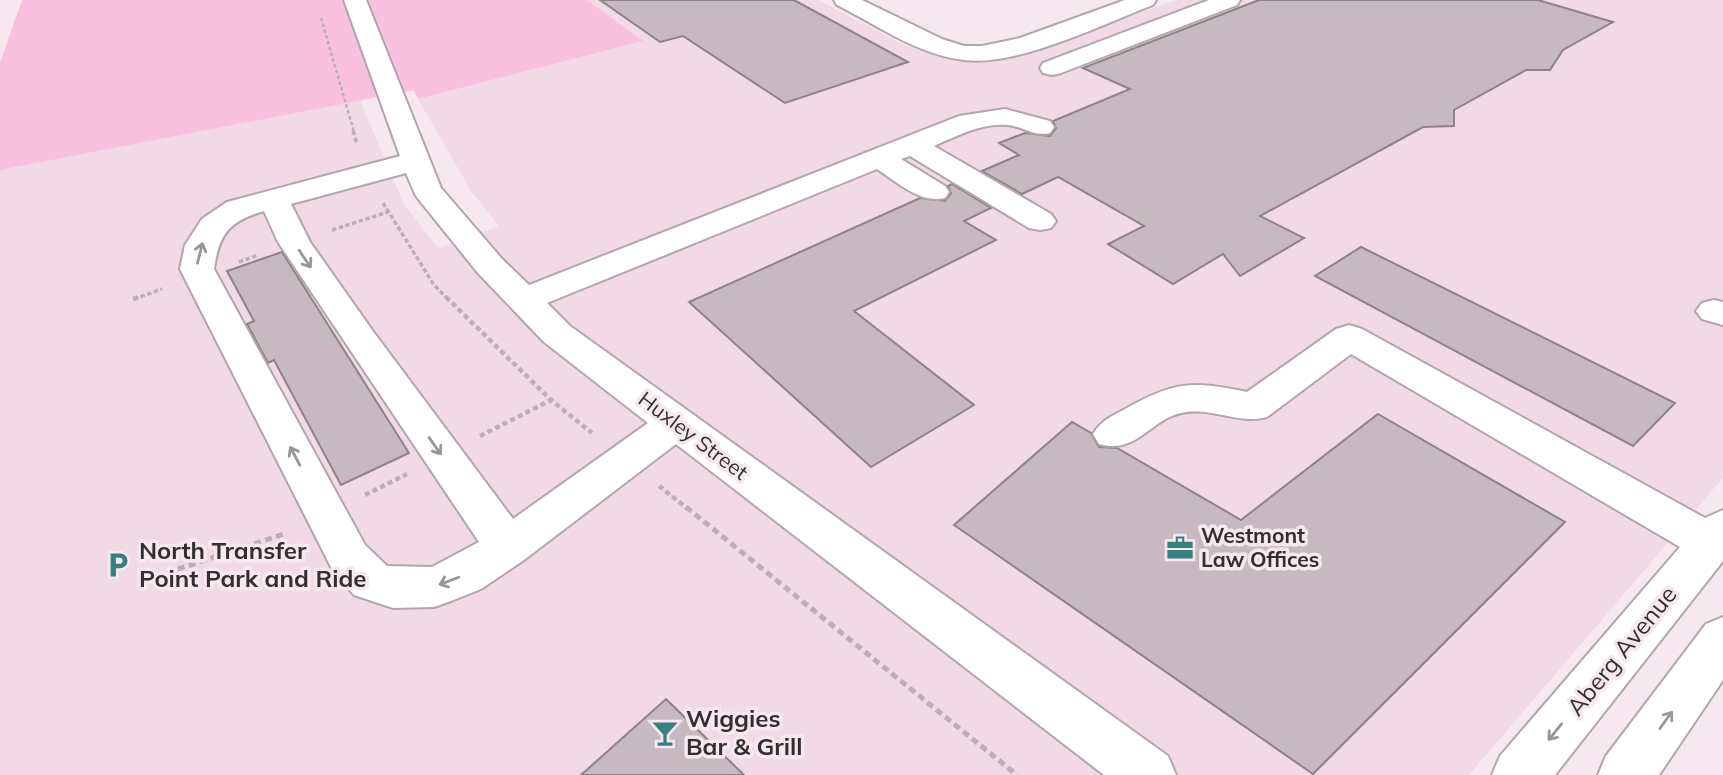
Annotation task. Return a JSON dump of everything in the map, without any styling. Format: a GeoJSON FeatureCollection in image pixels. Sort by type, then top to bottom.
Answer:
{"type":"FeatureCollection","features":[{"type":"Feature","properties":{"kind":"street","name":"Huxley Street"},"geometry":{"type":"LineString","coordinates":[[355,0],[427,190],[490,266],[557,334],[1148,775]]}},
{"type":"Feature","properties":{"kind":"street"},"geometry":{"type":"LineString","coordinates":[[845,0],[940,46],[963,53],[981,54],[1012,48],[1145,0]]}},
{"type":"Feature","properties":{"kind":"street"},"geometry":{"type":"LineString","coordinates":[[1052,68],[1229,0]]}},
{"type":"Feature","properties":{"kind":"street"},"geometry":{"type":"LineString","coordinates":[[523,300],[969,122],[996,115],[1021,118],[1040,127]]}},
{"type":"Feature","properties":{"kind":"street"},"geometry":{"type":"LineString","coordinates":[[912,145],[1040,221]]}},
{"type":"Feature","properties":{"kind":"street"},"geometry":{"type":"LineString","coordinates":[[879,158],[934,192]]}},
{"type":"Feature","properties":{"kind":"street"},"geometry":{"type":"LineString","coordinates":[[416,161],[238,209],[213,226],[201,245],[197,269],[349,558],[371,581],[393,588],[434,587],[464,575],[508,547],[676,423]]}},
{"type":"Feature","properties":{"kind":"street"},"geometry":{"type":"LineString","coordinates":[[273,199],[294,242],[508,547]]}},
{"type":"Feature","properties":{"kind":"street"},"geometry":{"type":"LineString","coordinates":[[1113,434],[1172,400],[1208,398],[1253,407],[1349,337],[1717,535]]}},
{"type":"Feature","properties":{"kind":"street","name":"Aberg Avenue"},"geometry":{"type":"LineString","coordinates":[[1520,775],[1717,535]]}},
{"type":"Feature","properties":{"kind":"street"},"geometry":{"type":"LineString","coordinates":[[1626,775],[1723,639]]}},
{"type":"Feature","properties":{"kind":"shaded area"},"geometry":{"type":"Polygon","coordinates":[[[22,0],[587,0],[643,41],[418,99],[414,90],[0,170],[0,63],[22,0]]]}},
{"type":"Feature","properties":{"kind":"shaded area"},"geometry":{"type":"Polygon","coordinates":[[[587,0],[818,0],[906,46],[945,58],[982,61],[1014,57],[1177,0],[1723,0],[1723,478],[1469,775],[0,775],[0,170],[360,100],[404,204],[438,248],[499,226],[471,191],[418,99],[642,41],[587,0]]]}},
{"type":"Feature","properties":{"kind":"building"},"geometry":{"type":"Polygon","coordinates":[[[600,0],[794,0],[908,62],[785,103],[683,36],[660,42],[600,0]]]}},
{"type":"Feature","properties":{"kind":"building"},"geometry":{"type":"Polygon","coordinates":[[[1259,0],[1538,0],[1613,22],[1563,50],[1550,70],[1526,70],[1454,110],[1454,126],[1423,127],[1260,216],[1304,238],[1240,276],[1223,254],[1173,284],[1108,244],[1144,226],[1058,177],[1022,194],[982,171],[1019,155],[999,143],[1025,133],[1050,136],[1056,128],[1053,121],[1130,89],[1083,68],[1259,0]]]}},
{"type":"Feature","properties":{"kind":"building"},"geometry":{"type":"Polygon","coordinates":[[[952,184],[991,208],[964,221],[996,240],[854,311],[974,405],[871,467],[689,302],[920,198],[945,201],[951,193],[948,186],[952,184]]]}},
{"type":"Feature","properties":{"kind":"building"},"geometry":{"type":"Polygon","coordinates":[[[1361,247],[1675,403],[1633,446],[1315,276],[1361,247]]]}},
{"type":"Feature","properties":{"kind":"building"},"geometry":{"type":"Polygon","coordinates":[[[282,252],[409,453],[341,485],[274,360],[268,363],[247,324],[254,321],[227,271],[282,252]]]}},
{"type":"Feature","properties":{"kind":"building"},"geometry":{"type":"Polygon","coordinates":[[[1378,414],[1565,522],[1313,774],[954,525],[1072,422],[1091,433],[1099,447],[1117,448],[1241,520],[1378,414]]]}},
{"type":"Feature","properties":{"kind":"building","name":"Wiggies Bar & Grill"},"geometry":{"type":"Polygon","coordinates":[[[666,699],[744,775],[581,775],[666,699]]]}},
{"type":"Feature","properties":{"kind":"place","name":"Westmont Law Offices"},"geometry":{"type":"Point","coordinates":[1180,548]}},
{"type":"Feature","properties":{"kind":"place","name":"North Transfer Point Park and Ride"},"geometry":{"type":"Point","coordinates":[118,565]}},
{"type":"Feature","properties":{"kind":"place","name":"Wiggies Bar & Grill"},"geometry":{"type":"Point","coordinates":[665,733]}}]}
